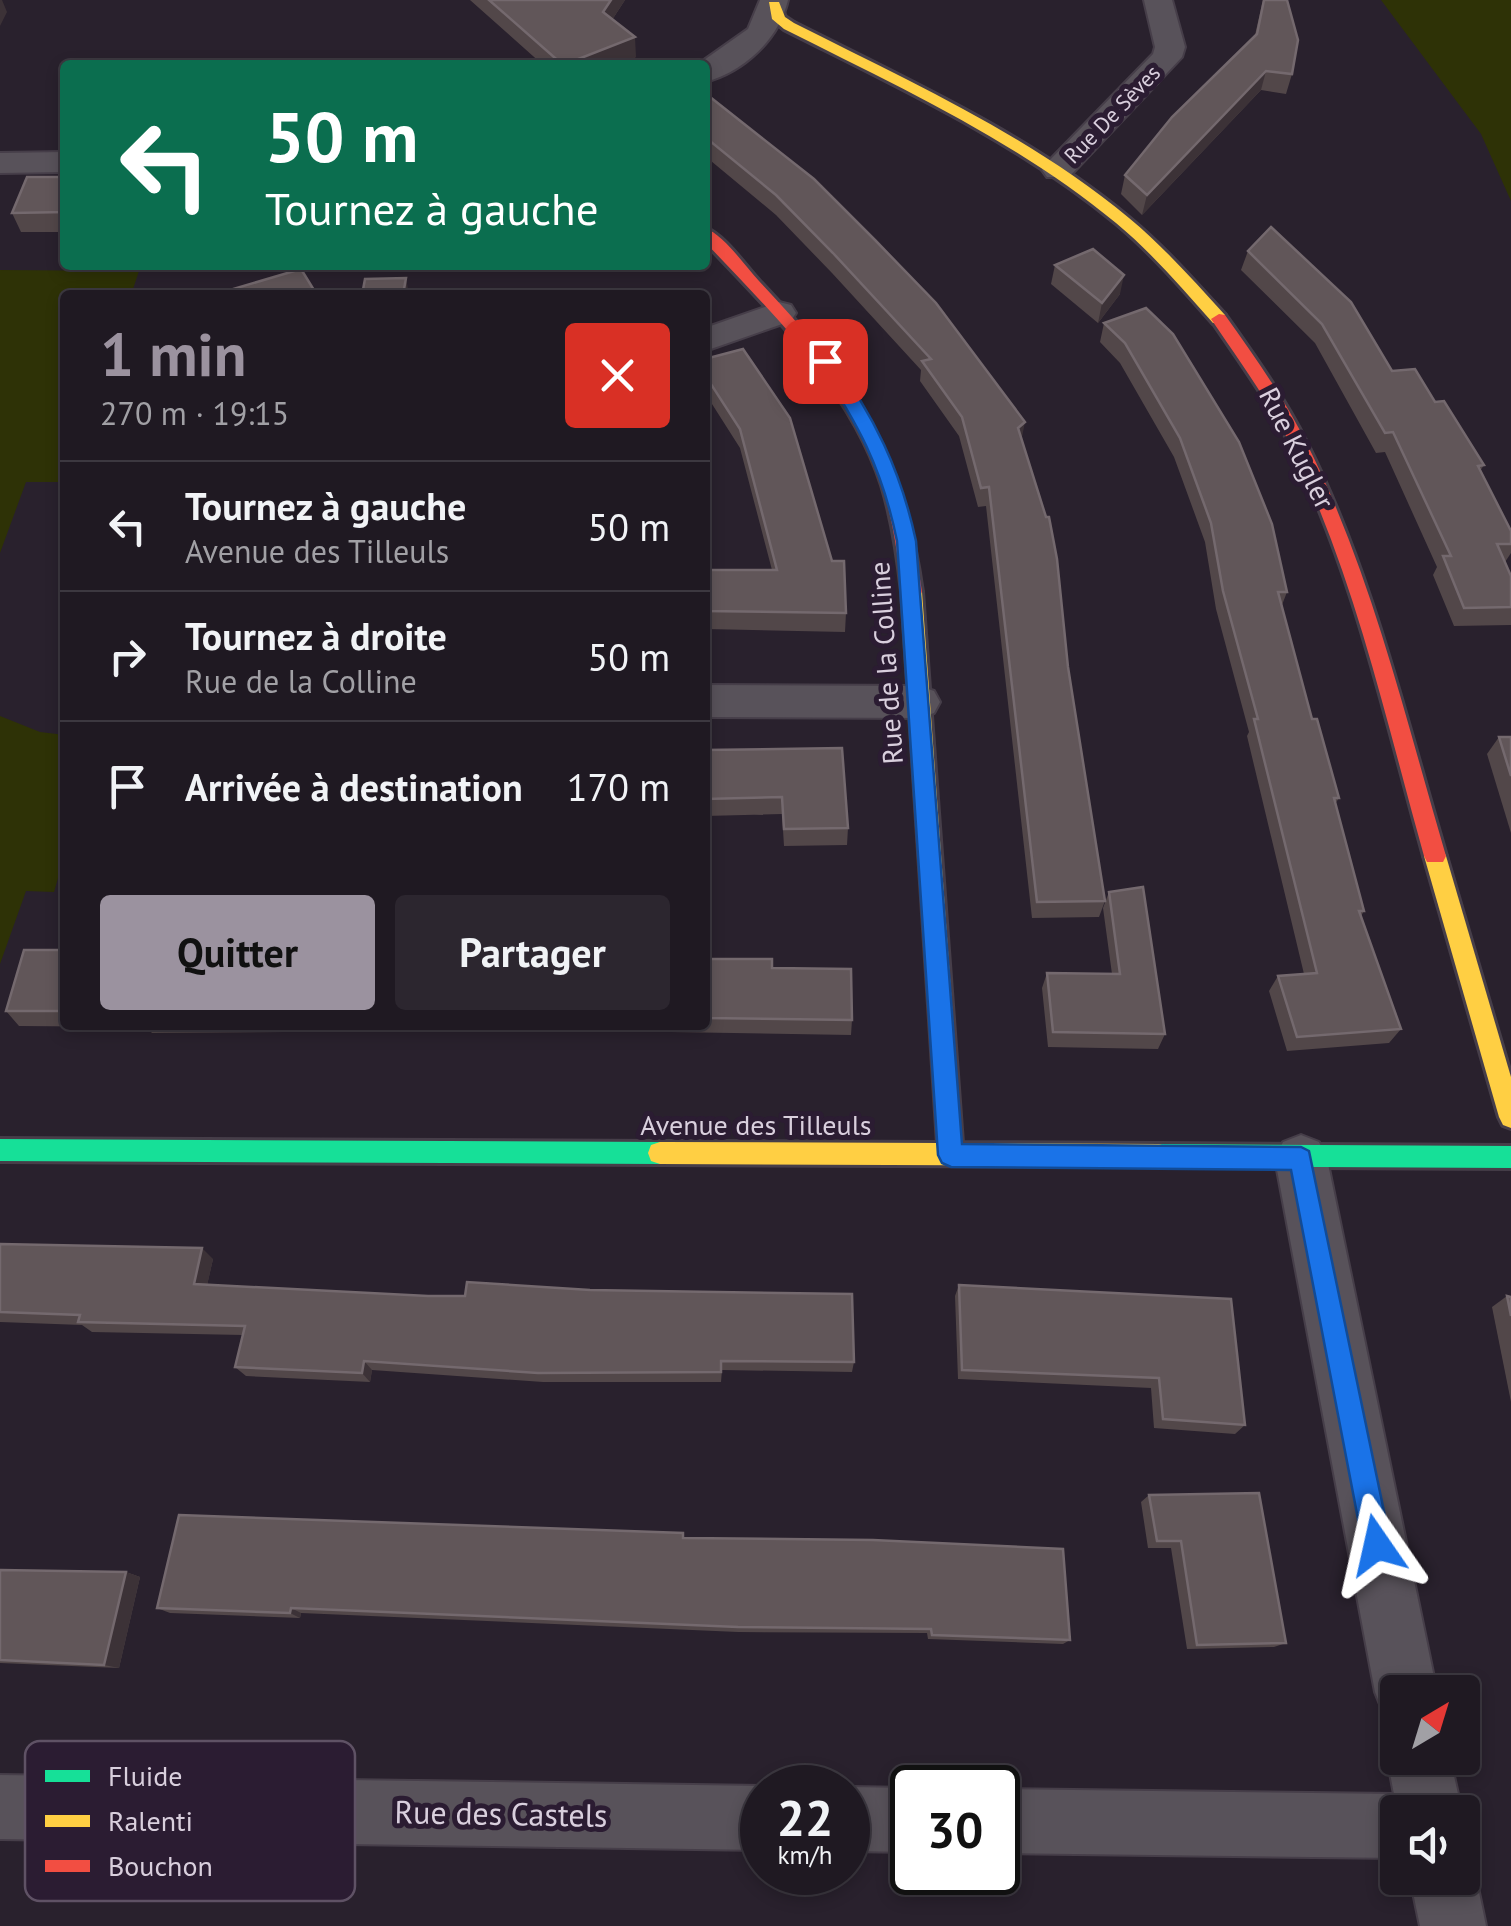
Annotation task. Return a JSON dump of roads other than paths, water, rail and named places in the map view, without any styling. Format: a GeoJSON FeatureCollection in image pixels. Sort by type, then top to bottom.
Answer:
{"type":"FeatureCollection","features":[{"type":"Feature","properties":{"kind":"street","name":"Rue De Sèves"},"geometry":{"type":"LineString","coordinates":[[1058,170],[1167,57],[1170,48],[1158,0]]}},
{"type":"Feature","properties":{"kind":"street","name":"Rue Kugler"},"geometry":{"type":"LineString","coordinates":[[774,2],[776,14],[789,26],[992,129],[1058,170],[1140,237],[1196,294],[1288,419],[1326,498],[1354,580],[1511,1117]]}},
{"type":"Feature","properties":{"kind":"street"},"geometry":{"type":"LineString","coordinates":[[710,70],[759,36],[768,24],[774,2]]}},
{"type":"Feature","properties":{"kind":"street"},"geometry":{"type":"LineString","coordinates":[[0,162],[60,162]]}},
{"type":"Feature","properties":{"kind":"street","name":"Rue de la Colline"},"geometry":{"type":"LineString","coordinates":[[710,238],[840,380],[867,422],[888,468],[907,541],[951,1155]]}},
{"type":"Feature","properties":{"kind":"street"},"geometry":{"type":"LineString","coordinates":[[710,338],[779,313]]}},
{"type":"Feature","properties":{"kind":"street"},"geometry":{"type":"LineString","coordinates":[[710,701],[919,702]]}},
{"type":"Feature","properties":{"kind":"street","name":"Avenue des Tilleuls"},"geometry":{"type":"LineString","coordinates":[[0,1150],[1511,1157]]}},
{"type":"Feature","properties":{"kind":"street"},"geometry":{"type":"LineString","coordinates":[[1301,1159],[1403,1675]]}},
{"type":"Feature","properties":{"kind":"street","name":"Rue des Castels"},"geometry":{"type":"LineString","coordinates":[[0,1807],[25,1807]]}},
{"type":"Feature","properties":{"kind":"street","name":"Rue des Castels"},"geometry":{"type":"LineString","coordinates":[[355,1812],[740,1818]]}},
{"type":"Feature","properties":{"kind":"street"},"geometry":{"type":"LineString","coordinates":[[1020,1821],[1380,1826]]}},
{"type":"Feature","properties":{"kind":"street"},"geometry":{"type":"LineString","coordinates":[[1447,1895],[1454,1926]]}}]}
